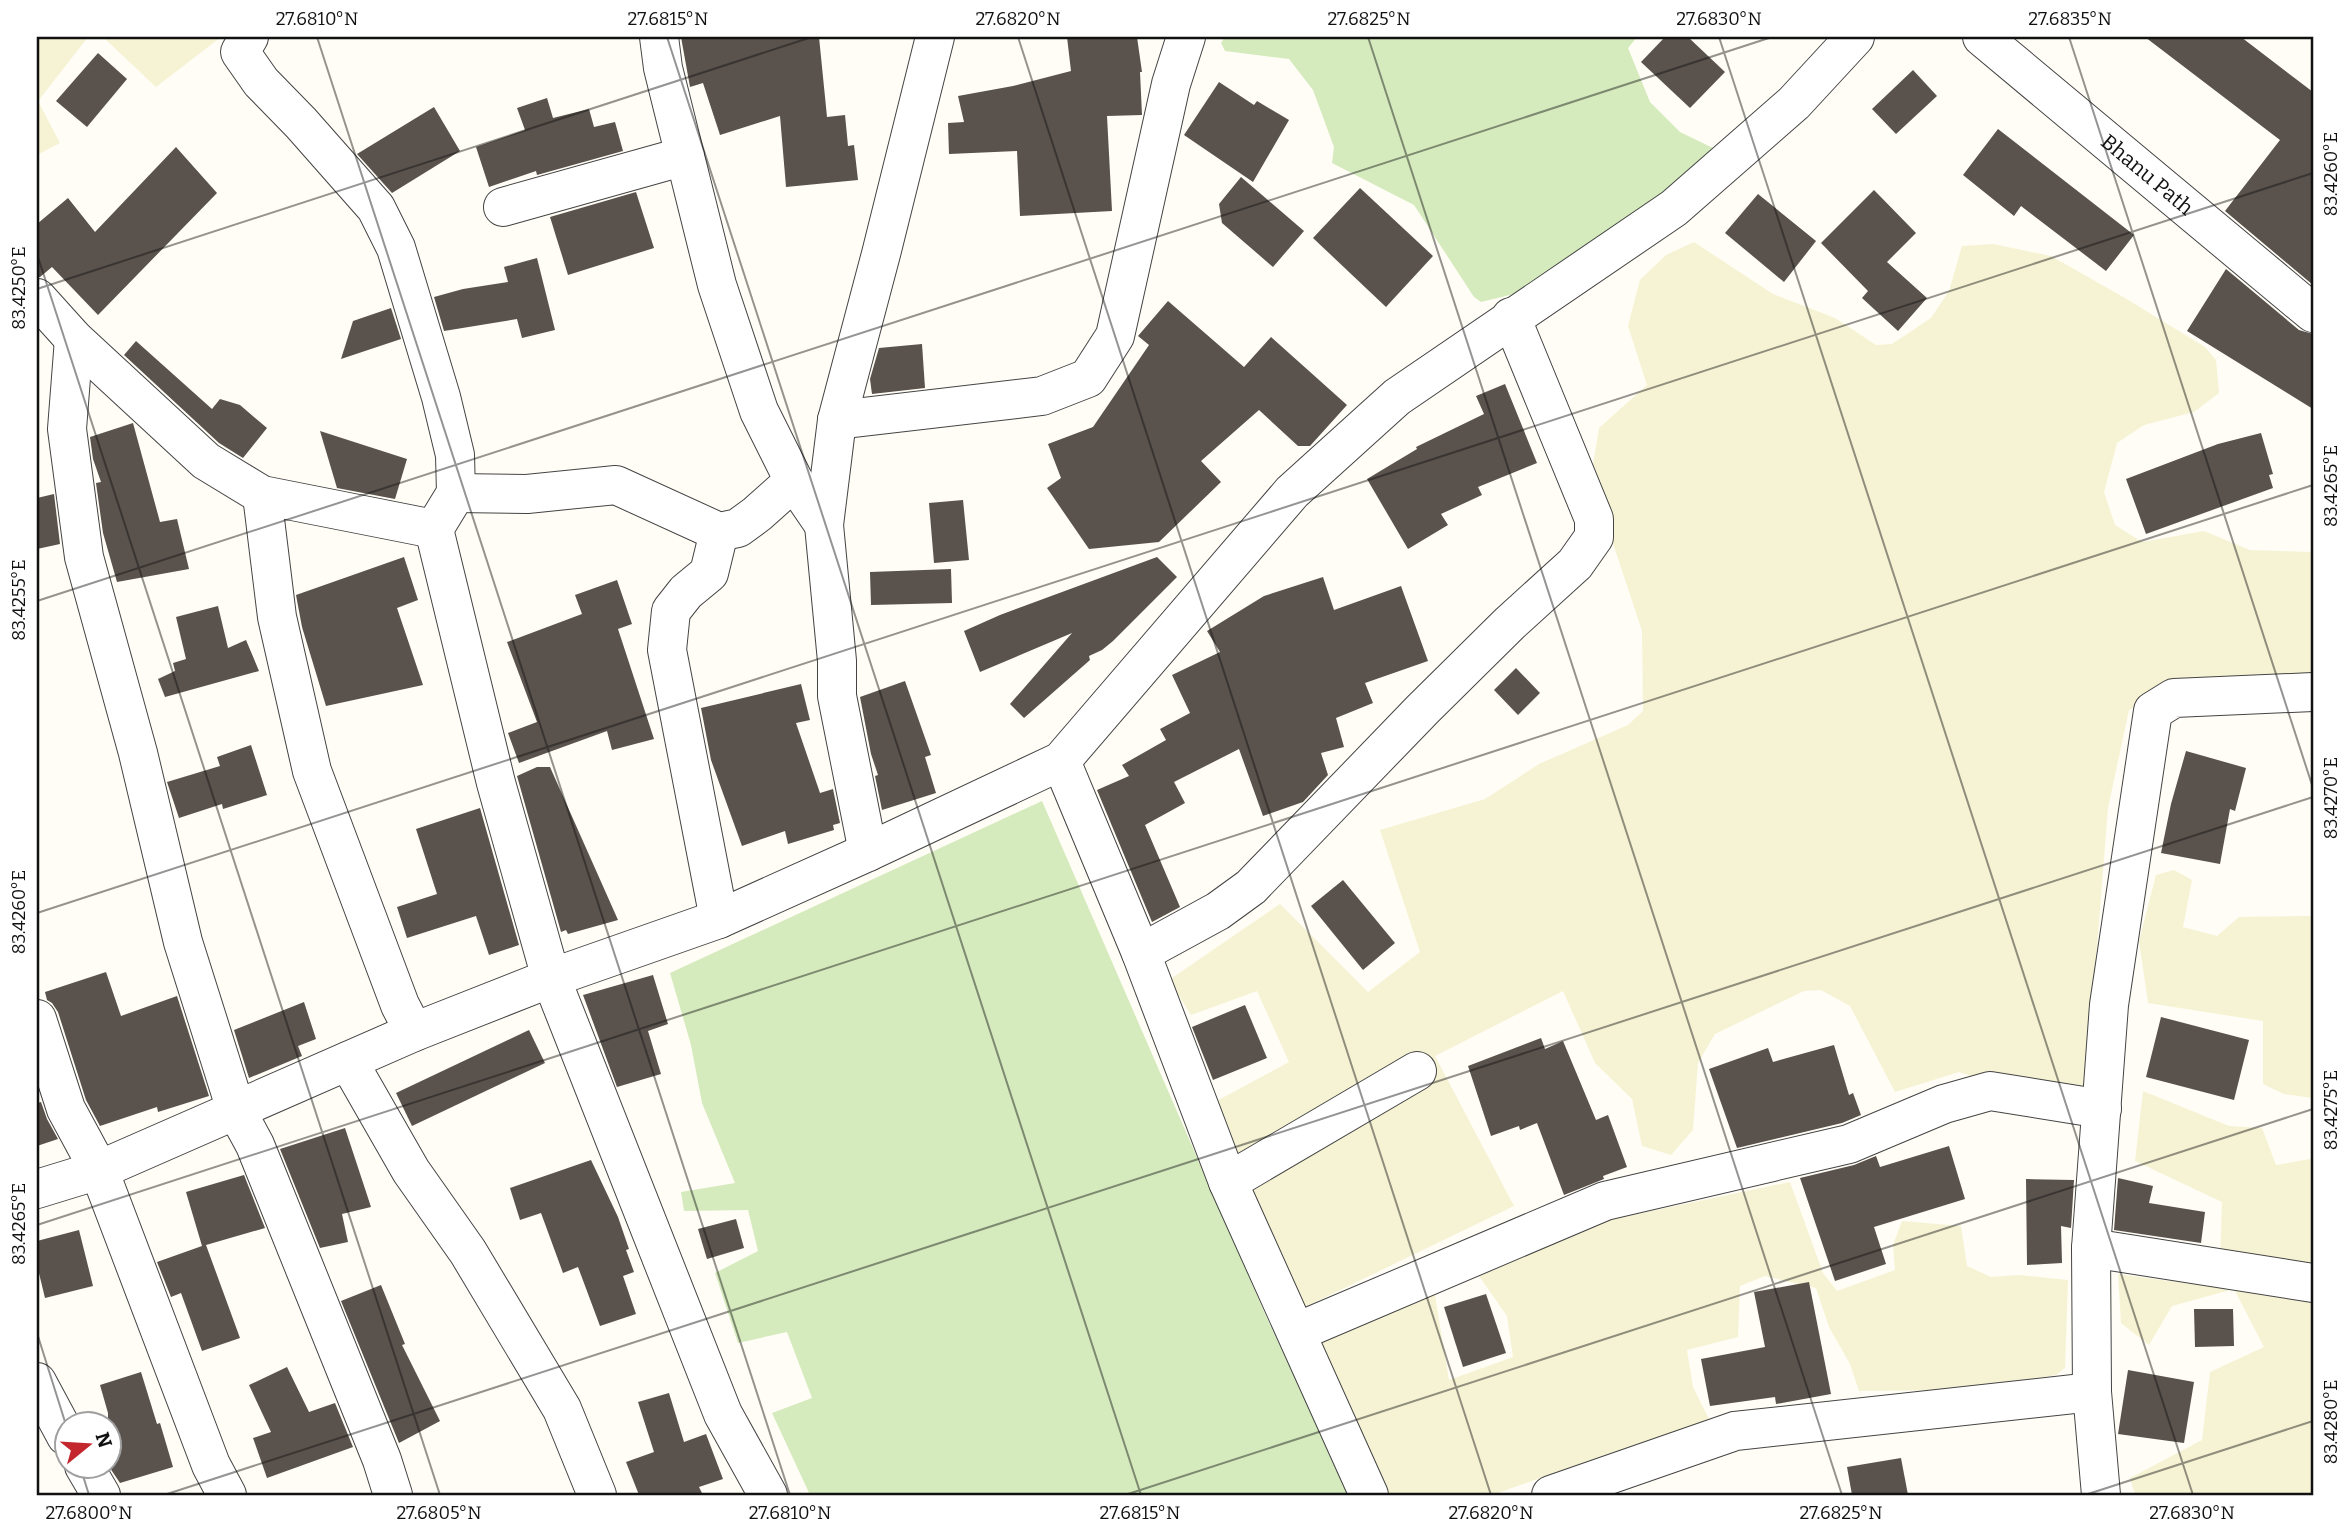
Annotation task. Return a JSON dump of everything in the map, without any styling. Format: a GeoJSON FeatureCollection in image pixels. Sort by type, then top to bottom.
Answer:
{"type":"FeatureCollection","features":[{"type":"Feature","properties":{"kind":"street"},"geometry":{"type":"LineString","coordinates":[[249,37],[240,51],[261,82],[376,208],[396,247],[441,397],[455,456],[456,493],[434,529],[496,783],[551,978],[723,1414],[768,1495]]}},
{"type":"Feature","properties":{"kind":"street"},"geometry":{"type":"LineString","coordinates":[[659,37],[663,68],[718,285],[759,411],[794,481],[824,525]]}},
{"type":"Feature","properties":{"kind":"street"},"geometry":{"type":"LineString","coordinates":[[868,852],[837,696],[837,661],[824,525],[837,420],[935,37]]}},
{"type":"Feature","properties":{"kind":"street"},"geometry":{"type":"LineString","coordinates":[[837,420],[1042,396],[1088,378],[1115,336],[1171,84],[1186,37]]}},
{"type":"Feature","properties":{"kind":"street"},"geometry":{"type":"LineString","coordinates":[[37,1189],[99,1170],[414,1032],[551,978],[719,919],[1061,761],[1292,492],[1398,397],[1511,317],[1674,208],[1794,103],[1855,37]]}},
{"type":"Feature","properties":{"kind":"street","name":"Bhanu Path"},"geometry":{"type":"LineString","coordinates":[[1982,37],[2313,313]]}},
{"type":"Feature","properties":{"kind":"street"},"geometry":{"type":"LineString","coordinates":[[503,207],[685,156]]}},
{"type":"Feature","properties":{"kind":"street"},"geometry":{"type":"LineString","coordinates":[[37,298],[74,339],[206,461],[262,495],[434,529]]}},
{"type":"Feature","properties":{"kind":"street"},"geometry":{"type":"LineString","coordinates":[[1141,953],[1217,911],[1251,887],[1433,699],[1575,564],[1594,537],[1594,520],[1511,317]]}},
{"type":"Feature","properties":{"kind":"street"},"geometry":{"type":"LineString","coordinates":[[74,339],[67,429],[84,557],[138,753],[183,942],[236,1110],[255,1145],[382,1460],[393,1495]]}},
{"type":"Feature","properties":{"kind":"street"},"geometry":{"type":"LineString","coordinates":[[456,493],[527,494],[616,485],[719,532],[738,528],[794,481]]}},
{"type":"Feature","properties":{"kind":"street"},"geometry":{"type":"LineString","coordinates":[[262,495],[277,618],[312,771],[400,1005],[414,1032]]}},
{"type":"Feature","properties":{"kind":"street"},"geometry":{"type":"LineString","coordinates":[[719,532],[709,573],[686,592],[671,611],[667,650],[719,919]]}},
{"type":"Feature","properties":{"kind":"street"},"geometry":{"type":"LineString","coordinates":[[2101,1495],[2092,1392],[2091,1248],[2109,1004],[2153,711],[2174,698],[2313,692]]}},
{"type":"Feature","properties":{"kind":"street"},"geometry":{"type":"LineString","coordinates":[[1061,761],[1141,953],[1228,1182],[1369,1495]]}},
{"type":"Feature","properties":{"kind":"street"},"geometry":{"type":"LineString","coordinates":[[37,1019],[66,1109],[99,1170],[211,1465],[227,1495]]}},
{"type":"Feature","properties":{"kind":"street"},"geometry":{"type":"LineString","coordinates":[[348,1061],[411,1171],[468,1252],[562,1409],[597,1495]]}},
{"type":"Feature","properties":{"kind":"street"},"geometry":{"type":"LineString","coordinates":[[1228,1182],[1417,1071]]}},
{"type":"Feature","properties":{"kind":"street"},"geometry":{"type":"LineString","coordinates":[[1297,1332],[1605,1201],[1849,1144],[1944,1104],[1990,1091],[2102,1109]]}},
{"type":"Feature","properties":{"kind":"street"},"geometry":{"type":"LineString","coordinates":[[2091,1248],[2313,1283]]}},
{"type":"Feature","properties":{"kind":"street"},"geometry":{"type":"LineString","coordinates":[[37,1382],[52,1410]]}},
{"type":"Feature","properties":{"kind":"street"},"geometry":{"type":"LineString","coordinates":[[1551,1495],[1735,1431],[2092,1392]]}},
{"type":"Feature","properties":{"kind":"shaded area"},"geometry":{"type":"Polygon","coordinates":[[[37,37],[88,37],[38,101],[60,143],[37,155],[37,37]]]}},
{"type":"Feature","properties":{"kind":"shaded area"},"geometry":{"type":"Polygon","coordinates":[[[103,37],[221,37],[156,87],[103,37]]]}},
{"type":"Feature","properties":{"kind":"shaded area"},"geometry":{"type":"Polygon","coordinates":[[[1694,242],[1773,294],[1835,318],[1876,345],[1892,344],[1931,318],[1949,291],[1962,246],[1993,244],[2051,256],[2205,347],[2216,360],[2219,393],[2194,412],[2144,425],[2117,443],[2104,492],[2115,525],[2142,542],[2204,531],[2250,550],[2313,552],[2313,690],[2173,688],[2129,710],[2108,808],[2086,1084],[2054,1105],[1959,1072],[1895,1092],[1850,1006],[1821,990],[1804,991],[1715,1034],[1698,1063],[1693,1130],[1671,1155],[1642,1146],[1632,1099],[1595,1063],[1563,991],[1435,1056],[1514,1206],[1303,1308],[1211,1104],[1289,1062],[1257,991],[1191,1015],[1169,980],[1280,904],[1368,992],[1420,952],[1380,830],[1485,799],[1539,764],[1628,725],[1643,711],[1642,631],[1591,477],[1599,428],[1647,385],[1628,326],[1640,280],[1666,255],[1694,242]]]}},
{"type":"Feature","properties":{"kind":"shaded area"},"geometry":{"type":"Polygon","coordinates":[[[2174,870],[2192,880],[2183,927],[2217,936],[2239,917],[2313,916],[2313,1098],[2284,1094],[2263,1084],[2263,1021],[2148,1003],[2139,941],[2156,875],[2174,870]]]}},
{"type":"Feature","properties":{"kind":"shaded area"},"geometry":{"type":"Polygon","coordinates":[[[2143,1091],[2229,1126],[2262,1128],[2276,1165],[2310,1159],[2313,1155],[2313,1495],[2135,1495],[2130,1478],[2202,1440],[2210,1372],[2264,1347],[2234,1289],[2172,1306],[2149,1345],[2121,1323],[2118,1274],[2169,1281],[2220,1263],[2222,1202],[2135,1161],[2143,1091]]]}},
{"type":"Feature","properties":{"kind":"shaded area"},"geometry":{"type":"Polygon","coordinates":[[[1790,1182],[1823,1273],[1837,1291],[1895,1270],[1893,1245],[1902,1221],[1961,1226],[1967,1266],[1991,1277],[2019,1275],[2068,1280],[2065,1368],[2056,1375],[1972,1390],[1859,1391],[1850,1364],[1829,1327],[1816,1288],[1765,1276],[1740,1286],[1738,1337],[1687,1350],[1693,1387],[1709,1419],[1492,1495],[1382,1495],[1322,1353],[1323,1325],[1433,1283],[1449,1380],[1513,1357],[1507,1316],[1477,1273],[1566,1229],[1790,1182]]]}},
{"type":"Feature","properties":{"kind":"green space"},"geometry":{"type":"Polygon","coordinates":[[[1225,37],[1637,37],[1628,48],[1650,102],[1680,132],[1719,151],[1543,287],[1481,302],[1474,297],[1414,205],[1332,163],[1334,147],[1313,90],[1289,59],[1225,51],[1221,43],[1225,37]]]}},
{"type":"Feature","properties":{"kind":"green space"},"geometry":{"type":"Polygon","coordinates":[[[1042,801],[1266,1316],[1349,1495],[810,1495],[772,1413],[812,1398],[787,1332],[738,1343],[715,1273],[758,1251],[748,1210],[684,1211],[681,1192],[735,1183],[702,1103],[691,1045],[670,973],[1042,801]]]}},
{"type":"Feature","properties":{"kind":"building"},"geometry":{"type":"Polygon","coordinates":[[[681,37],[819,37],[827,117],[845,115],[848,146],[854,145],[858,180],[786,187],[780,116],[720,135],[703,83],[690,87],[681,37]]]}},
{"type":"Feature","properties":{"kind":"building"},"geometry":{"type":"Polygon","coordinates":[[[1067,37],[1137,37],[1142,72],[1142,115],[1107,116],[1112,211],[1020,216],[1017,151],[949,154],[948,123],[964,122],[958,96],[1013,86],[1071,71],[1067,37]]]}},
{"type":"Feature","properties":{"kind":"building"},"geometry":{"type":"Polygon","coordinates":[[[1665,37],[1688,37],[1725,72],[1690,108],[1641,62],[1665,37]]]}},
{"type":"Feature","properties":{"kind":"building"},"geometry":{"type":"Polygon","coordinates":[[[2145,37],[2241,37],[2313,92],[2313,285],[2225,211],[2280,140],[2145,37]]]}},
{"type":"Feature","properties":{"kind":"building"},"geometry":{"type":"Polygon","coordinates":[[[98,53],[127,79],[87,127],[56,101],[98,53]]]}},
{"type":"Feature","properties":{"kind":"building"},"geometry":{"type":"Polygon","coordinates":[[[1913,70],[1937,96],[1896,134],[1872,109],[1913,70]]]}},
{"type":"Feature","properties":{"kind":"building"},"geometry":{"type":"Polygon","coordinates":[[[1219,82],[1254,105],[1257,101],[1289,120],[1253,182],[1184,135],[1219,82]]]}},
{"type":"Feature","properties":{"kind":"building"},"geometry":{"type":"Polygon","coordinates":[[[547,98],[553,118],[589,109],[594,127],[615,122],[623,151],[537,175],[536,171],[489,187],[476,147],[525,130],[517,108],[547,98]]]}},
{"type":"Feature","properties":{"kind":"building"},"geometry":{"type":"Polygon","coordinates":[[[434,107],[460,151],[392,193],[357,154],[434,107]]]}},
{"type":"Feature","properties":{"kind":"building"},"geometry":{"type":"Polygon","coordinates":[[[1998,129],[2134,235],[2106,271],[2021,206],[2014,216],[1963,175],[1998,129]]]}},
{"type":"Feature","properties":{"kind":"building"},"geometry":{"type":"Polygon","coordinates":[[[176,147],[217,193],[98,315],[52,267],[37,277],[37,224],[68,198],[95,232],[176,147]]]}},
{"type":"Feature","properties":{"kind":"building"},"geometry":{"type":"Polygon","coordinates":[[[1241,177],[1304,231],[1273,267],[1222,223],[1219,204],[1241,177]]]}},
{"type":"Feature","properties":{"kind":"building"},"geometry":{"type":"Polygon","coordinates":[[[1360,188],[1433,256],[1386,307],[1313,238],[1360,188]]]}},
{"type":"Feature","properties":{"kind":"building"},"geometry":{"type":"Polygon","coordinates":[[[1874,190],[1916,233],[1887,262],[1927,298],[1898,331],[1862,298],[1868,291],[1821,243],[1874,190]]]}},
{"type":"Feature","properties":{"kind":"building"},"geometry":{"type":"Polygon","coordinates":[[[636,192],[654,248],[568,275],[550,217],[636,192]]]}},
{"type":"Feature","properties":{"kind":"building"},"geometry":{"type":"Polygon","coordinates":[[[1758,194],[1816,241],[1784,282],[1725,233],[1758,194]]]}},
{"type":"Feature","properties":{"kind":"building"},"geometry":{"type":"Polygon","coordinates":[[[537,258],[555,330],[522,338],[517,319],[444,331],[434,297],[508,282],[504,267],[537,258]]]}},
{"type":"Feature","properties":{"kind":"building"},"geometry":{"type":"Polygon","coordinates":[[[2226,269],[2299,330],[2313,334],[2313,409],[2187,331],[2226,269]]]}},
{"type":"Feature","properties":{"kind":"building"},"geometry":{"type":"Polygon","coordinates":[[[1168,301],[1244,367],[1271,337],[1347,405],[1310,446],[1298,446],[1259,410],[1201,461],[1221,482],[1159,542],[1089,549],[1047,488],[1061,478],[1048,444],[1093,427],[1149,345],[1138,336],[1168,301]]]}},
{"type":"Feature","properties":{"kind":"building"},"geometry":{"type":"Polygon","coordinates":[[[391,308],[401,339],[341,359],[353,321],[391,308]]]}},
{"type":"Feature","properties":{"kind":"building"},"geometry":{"type":"Polygon","coordinates":[[[136,341],[212,409],[220,399],[240,405],[267,428],[243,458],[219,443],[124,355],[136,341]]]}},
{"type":"Feature","properties":{"kind":"building"},"geometry":{"type":"Polygon","coordinates":[[[922,344],[925,388],[872,394],[870,379],[879,348],[922,344]]]}},
{"type":"Feature","properties":{"kind":"building"},"geometry":{"type":"Polygon","coordinates":[[[1505,384],[1537,463],[1478,487],[1482,495],[1441,514],[1448,525],[1408,549],[1367,479],[1417,449],[1416,447],[1484,414],[1476,396],[1505,384]]]}},
{"type":"Feature","properties":{"kind":"building"},"geometry":{"type":"Polygon","coordinates":[[[133,423],[160,522],[177,519],[189,569],[117,582],[103,533],[96,483],[101,482],[93,459],[90,437],[133,423]]]}},
{"type":"Feature","properties":{"kind":"building"},"geometry":{"type":"Polygon","coordinates":[[[320,431],[407,459],[395,499],[337,488],[320,431]]]}},
{"type":"Feature","properties":{"kind":"building"},"geometry":{"type":"Polygon","coordinates":[[[2261,433],[2273,474],[2269,475],[2273,488],[2146,534],[2126,479],[2218,444],[2261,433]]]}},
{"type":"Feature","properties":{"kind":"building"},"geometry":{"type":"Polygon","coordinates":[[[54,494],[60,544],[37,549],[37,498],[54,494]]]}},
{"type":"Feature","properties":{"kind":"building"},"geometry":{"type":"Polygon","coordinates":[[[963,500],[969,560],[934,563],[929,503],[963,500]]]}},
{"type":"Feature","properties":{"kind":"building"},"geometry":{"type":"Polygon","coordinates":[[[404,557],[418,600],[397,608],[423,685],[326,706],[302,627],[296,595],[404,557]]]}},
{"type":"Feature","properties":{"kind":"building"},"geometry":{"type":"Polygon","coordinates":[[[1157,557],[1177,577],[1113,641],[1089,656],[1090,660],[1024,718],[1010,704],[1072,633],[980,672],[964,631],[1157,557]]]}},
{"type":"Feature","properties":{"kind":"building"},"geometry":{"type":"Polygon","coordinates":[[[951,569],[952,603],[871,605],[870,572],[951,569]]]}},
{"type":"Feature","properties":{"kind":"building"},"geometry":{"type":"Polygon","coordinates":[[[1323,577],[1334,610],[1401,586],[1428,661],[1365,683],[1373,703],[1336,718],[1344,747],[1321,753],[1328,775],[1303,802],[1263,816],[1239,749],[1174,782],[1185,803],[1145,825],[1180,907],[1152,922],[1097,790],[1129,776],[1122,765],[1166,740],[1160,729],[1190,713],[1172,675],[1220,652],[1207,631],[1264,596],[1323,577]]]}},
{"type":"Feature","properties":{"kind":"building"},"geometry":{"type":"Polygon","coordinates":[[[617,580],[632,624],[618,629],[654,739],[612,750],[607,731],[519,763],[508,733],[537,722],[507,642],[582,614],[575,595],[617,580]]]}},
{"type":"Feature","properties":{"kind":"building"},"geometry":{"type":"Polygon","coordinates":[[[218,606],[228,648],[246,640],[259,671],[165,697],[158,679],[175,671],[173,663],[186,659],[176,617],[218,606]]]}},
{"type":"Feature","properties":{"kind":"building"},"geometry":{"type":"Polygon","coordinates":[[[1516,668],[1540,693],[1518,715],[1494,690],[1516,668]]]}},
{"type":"Feature","properties":{"kind":"building"},"geometry":{"type":"Polygon","coordinates":[[[905,681],[931,755],[925,757],[936,793],[882,810],[875,776],[878,775],[860,697],[905,681]]]}},
{"type":"Feature","properties":{"kind":"building"},"geometry":{"type":"Polygon","coordinates":[[[801,684],[810,720],[796,723],[820,793],[833,789],[840,823],[833,825],[834,830],[788,844],[785,831],[742,846],[711,760],[701,708],[801,684]]]}},
{"type":"Feature","properties":{"kind":"building"},"geometry":{"type":"Polygon","coordinates":[[[251,745],[267,795],[223,809],[222,804],[179,818],[167,782],[220,766],[217,757],[251,745]]]}},
{"type":"Feature","properties":{"kind":"building"},"geometry":{"type":"Polygon","coordinates":[[[2186,751],[2246,768],[2235,811],[2230,809],[2220,864],[2161,853],[2186,751]]]}},
{"type":"Feature","properties":{"kind":"building"},"geometry":{"type":"Polygon","coordinates":[[[537,767],[550,767],[618,920],[568,934],[566,930],[561,932],[517,776],[537,767]]]}},
{"type":"Feature","properties":{"kind":"building"},"geometry":{"type":"Polygon","coordinates":[[[480,808],[519,945],[489,955],[476,916],[407,938],[397,907],[437,894],[416,829],[480,808]]]}},
{"type":"Feature","properties":{"kind":"building"},"geometry":{"type":"Polygon","coordinates":[[[1343,880],[1395,943],[1363,970],[1311,906],[1343,880]]]}},
{"type":"Feature","properties":{"kind":"building"},"geometry":{"type":"Polygon","coordinates":[[[106,972],[121,1016],[177,996],[209,1096],[158,1112],[157,1107],[100,1126],[86,1100],[58,1012],[47,1000],[45,992],[106,972]]]}},
{"type":"Feature","properties":{"kind":"building"},"geometry":{"type":"Polygon","coordinates":[[[653,975],[668,1024],[648,1031],[661,1074],[617,1087],[583,995],[653,975]]]}},
{"type":"Feature","properties":{"kind":"building"},"geometry":{"type":"Polygon","coordinates":[[[304,1002],[316,1039],[298,1046],[302,1056],[249,1078],[234,1030],[304,1002]]]}},
{"type":"Feature","properties":{"kind":"building"},"geometry":{"type":"Polygon","coordinates":[[[1245,1005],[1267,1058],[1213,1080],[1192,1027],[1245,1005]]]}},
{"type":"Feature","properties":{"kind":"building"},"geometry":{"type":"Polygon","coordinates":[[[2161,1017],[2249,1040],[2234,1100],[2146,1077],[2161,1017]]]}},
{"type":"Feature","properties":{"kind":"building"},"geometry":{"type":"Polygon","coordinates":[[[529,1030],[545,1063],[412,1126],[396,1093],[529,1030]]]}},
{"type":"Feature","properties":{"kind":"building"},"geometry":{"type":"Polygon","coordinates":[[[1541,1038],[1545,1049],[1563,1041],[1596,1120],[1608,1115],[1627,1167],[1564,1195],[1537,1123],[1520,1130],[1519,1126],[1491,1136],[1468,1066],[1541,1038]]]}},
{"type":"Feature","properties":{"kind":"building"},"geometry":{"type":"Polygon","coordinates":[[[1834,1045],[1849,1095],[1853,1093],[1861,1115],[1842,1123],[1737,1148],[1709,1069],[1768,1048],[1773,1062],[1834,1045]]]}},
{"type":"Feature","properties":{"kind":"building"},"geometry":{"type":"Polygon","coordinates":[[[41,1102],[58,1139],[37,1146],[37,1103],[41,1102]]]}},
{"type":"Feature","properties":{"kind":"building"},"geometry":{"type":"Polygon","coordinates":[[[345,1128],[371,1207],[342,1214],[348,1242],[320,1248],[280,1149],[345,1128]]]}},
{"type":"Feature","properties":{"kind":"building"},"geometry":{"type":"Polygon","coordinates":[[[1949,1146],[1965,1199],[1874,1227],[1886,1264],[1835,1281],[1800,1178],[1854,1165],[1876,1156],[1880,1167],[1949,1146]]]}},
{"type":"Feature","properties":{"kind":"building"},"geometry":{"type":"Polygon","coordinates":[[[591,1160],[618,1217],[634,1272],[623,1276],[636,1314],[600,1326],[578,1267],[563,1273],[541,1213],[520,1220],[510,1188],[591,1160]]]}},
{"type":"Feature","properties":{"kind":"building"},"geometry":{"type":"Polygon","coordinates":[[[244,1175],[265,1228],[206,1245],[240,1338],[202,1351],[181,1293],[171,1297],[157,1262],[202,1246],[186,1192],[244,1175]]]}},
{"type":"Feature","properties":{"kind":"building"},"geometry":{"type":"Polygon","coordinates":[[[2118,1178],[2153,1186],[2149,1203],[2205,1212],[2201,1243],[2114,1230],[2118,1178]]]}},
{"type":"Feature","properties":{"kind":"building"},"geometry":{"type":"Polygon","coordinates":[[[2026,1179],[2074,1180],[2071,1228],[2061,1226],[2062,1263],[2027,1265],[2026,1179]]]}},
{"type":"Feature","properties":{"kind":"building"},"geometry":{"type":"Polygon","coordinates":[[[736,1219],[744,1248],[707,1259],[698,1229],[736,1219]]]}},
{"type":"Feature","properties":{"kind":"building"},"geometry":{"type":"Polygon","coordinates":[[[79,1230],[93,1286],[45,1298],[37,1265],[37,1241],[79,1230]]]}},
{"type":"Feature","properties":{"kind":"building"},"geometry":{"type":"Polygon","coordinates":[[[1809,1282],[1831,1394],[1776,1404],[1775,1397],[1710,1406],[1701,1359],[1765,1347],[1754,1292],[1809,1282]]]}},
{"type":"Feature","properties":{"kind":"building"},"geometry":{"type":"Polygon","coordinates":[[[381,1285],[405,1344],[402,1345],[440,1421],[399,1443],[341,1301],[381,1285]]]}},
{"type":"Feature","properties":{"kind":"building"},"geometry":{"type":"Polygon","coordinates":[[[1486,1294],[1506,1353],[1463,1367],[1444,1307],[1486,1294]]]}},
{"type":"Feature","properties":{"kind":"building"},"geometry":{"type":"Polygon","coordinates":[[[2194,1309],[2233,1309],[2234,1346],[2195,1347],[2194,1309]]]}},
{"type":"Feature","properties":{"kind":"building"},"geometry":{"type":"Polygon","coordinates":[[[287,1367],[309,1412],[335,1403],[353,1447],[267,1478],[253,1438],[271,1432],[249,1385],[287,1367]]]}},
{"type":"Feature","properties":{"kind":"building"},"geometry":{"type":"Polygon","coordinates":[[[2128,1370],[2194,1382],[2184,1443],[2118,1434],[2128,1370]]]}},
{"type":"Feature","properties":{"kind":"building"},"geometry":{"type":"Polygon","coordinates":[[[141,1372],[173,1467],[120,1483],[122,1410],[107,1410],[100,1385],[141,1372]]]}},
{"type":"Feature","properties":{"kind":"building"},"geometry":{"type":"Polygon","coordinates":[[[669,1393],[684,1442],[706,1434],[723,1479],[699,1487],[703,1495],[639,1495],[626,1462],[654,1452],[638,1402],[669,1393]]]}},
{"type":"Feature","properties":{"kind":"building"},"geometry":{"type":"Polygon","coordinates":[[[1901,1458],[1908,1495],[1852,1495],[1847,1467],[1901,1458]]]}}]}
